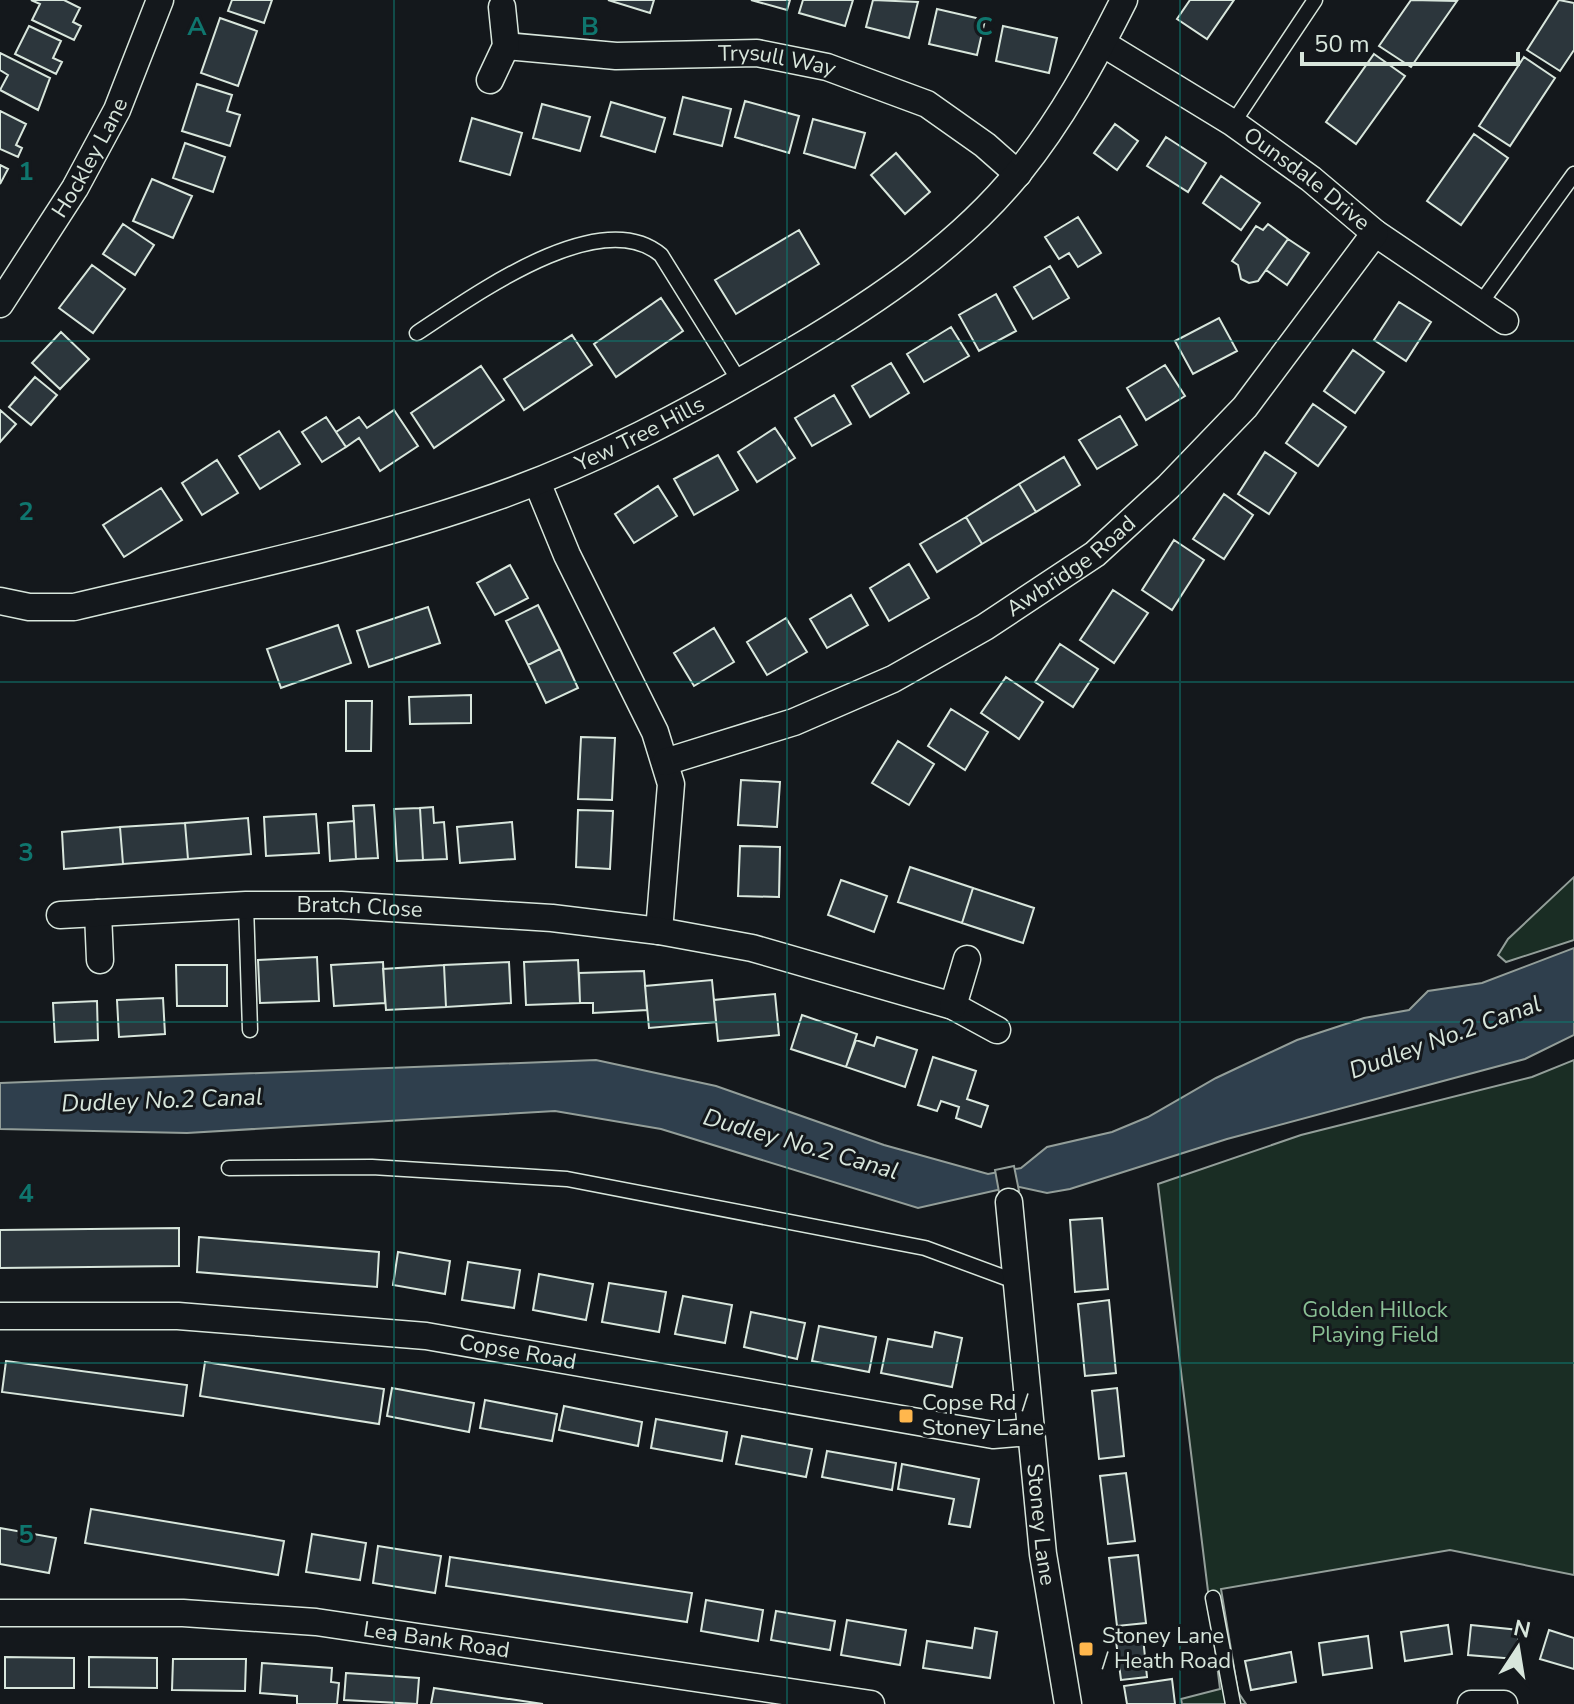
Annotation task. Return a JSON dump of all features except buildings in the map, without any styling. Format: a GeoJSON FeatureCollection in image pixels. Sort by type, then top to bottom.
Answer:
{"type":"FeatureCollection","features":[{"type":"Feature","properties":{"kind":"street","name":"Hockley Lane"},"geometry":{"type":"LineString","coordinates":[[0,304],[75,188],[117,110],[160,0]]}},
{"type":"Feature","properties":{"kind":"street","name":"Yew Tree Hills"},"geometry":{"type":"LineString","coordinates":[[0,601],[29,607],[74,607],[380,532],[537,482],[676,417],[833,327],[947,246],[1018,174],[1064,109],[1124,0]]}},
{"type":"Feature","properties":{"kind":"street"},"geometry":{"type":"LineString","coordinates":[[490,80],[506,46],[502,7]]}},
{"type":"Feature","properties":{"kind":"street","name":"Ounsdale Drive"},"geometry":{"type":"LineString","coordinates":[[1102,43],[1233,123],[1311,179],[1375,233],[1505,321]]}},
{"type":"Feature","properties":{"kind":"street","name":"Trysull Way"},"geometry":{"type":"LineString","coordinates":[[506,46],[616,56],[757,53],[827,67],[927,104],[985,145],[1018,174]]}},
{"type":"Feature","properties":{"kind":"street","name":"Awbridge Road"},"geometry":{"type":"LineString","coordinates":[[665,762],[794,722],[893,679],[985,627],[1095,554],[1168,487],[1245,407],[1375,233]]}},
{"type":"Feature","properties":{"kind":"street"},"geometry":{"type":"LineString","coordinates":[[537,482],[567,555],[655,732],[671,784],[671,815],[659,931]]}},
{"type":"Feature","properties":{"kind":"street","name":"Bratch Close"},"geometry":{"type":"LineString","coordinates":[[60,915],[246,905],[355,905],[552,918],[659,931],[752,948],[953,1006],[997,1030]]}},
{"type":"Feature","properties":{"kind":"street"},"geometry":{"type":"LineString","coordinates":[[98,913],[100,960]]}},
{"type":"Feature","properties":{"kind":"street"},"geometry":{"type":"LineString","coordinates":[[953,1006],[967,959]]}},
{"type":"Feature","properties":{"kind":"street","name":"Stoney Lane"},"geometry":{"type":"LineString","coordinates":[[1009,1202],[1043,1554],[1068,1704]]}},
{"type":"Feature","properties":{"kind":"street","name":"Copse Road"},"geometry":{"type":"LineString","coordinates":[[0,1316],[178,1316],[426,1336],[993,1435],[1031,1432]]}},
{"type":"Feature","properties":{"kind":"street","name":"Lea Bank Road"},"geometry":{"type":"LineString","coordinates":[[0,1613],[183,1613],[316,1622],[871,1704]]}},
{"type":"Feature","properties":{"kind":"street"},"geometry":{"type":"LineString","coordinates":[[1471,1704],[1504,1704]]}},
{"type":"Feature","properties":{"kind":"lane"},"geometry":{"type":"LineString","coordinates":[[1233,123],[1315,0]]}},
{"type":"Feature","properties":{"kind":"lane"},"geometry":{"type":"LineString","coordinates":[[1480,304],[1574,174]]}},
{"type":"Feature","properties":{"kind":"lane"},"geometry":{"type":"LineString","coordinates":[[417,333],[519,267],[617,238],[645,242],[661,255],[740,382]]}},
{"type":"Feature","properties":{"kind":"lane"},"geometry":{"type":"LineString","coordinates":[[246,905],[250,1030]]}},
{"type":"Feature","properties":{"kind":"lane"},"geometry":{"type":"LineString","coordinates":[[229,1168],[372,1167],[567,1179],[925,1248],[1017,1282]]}},
{"type":"Feature","properties":{"kind":"lane"},"geometry":{"type":"LineString","coordinates":[[1213,1598],[1233,1704]]}},
{"type":"Feature","properties":{"kind":"green space"},"geometry":{"type":"Polygon","coordinates":[[[1574,877],[1574,940],[1506,962],[1498,955],[1508,939],[1574,877]]]}},
{"type":"Feature","properties":{"kind":"green space","name":"Golden Hillock Playing Field"},"geometry":{"type":"Polygon","coordinates":[[[1574,1060],[1574,1575],[1450,1550],[1221,1589],[1238,1692],[1246,1704],[1182,1704],[1181,1699],[1220,1689],[1158,1184],[1301,1135],[1532,1077],[1574,1060]]]}},
{"type":"Feature","properties":{"kind":"water","name":"Dudley No.2 Canal"},"geometry":{"type":"Polygon","coordinates":[[[1574,948],[1574,1035],[1525,1059],[1227,1139],[1070,1189],[1047,1193],[1015,1186],[918,1208],[661,1129],[555,1111],[187,1133],[0,1129],[0,1083],[596,1060],[716,1086],[884,1145],[988,1174],[1021,1168],[1047,1147],[1112,1132],[1148,1117],[1216,1078],[1297,1040],[1364,1018],[1409,1010],[1428,991],[1482,983],[1574,948]]]}},
{"type":"Feature","properties":{"kind":"pier"},"geometry":{"type":"Polygon","coordinates":[[[1014,1166],[1019,1191],[999,1192],[995,1170],[1014,1166]]]}},
{"type":"Feature","properties":{"kind":"place","name":"Copse Rd / Stoney Lane"},"geometry":{"type":"Point","coordinates":[906,1416]}},
{"type":"Feature","properties":{"kind":"place","name":"Stoney Lane / Heath Road"},"geometry":{"type":"Point","coordinates":[1086,1649]}}]}
